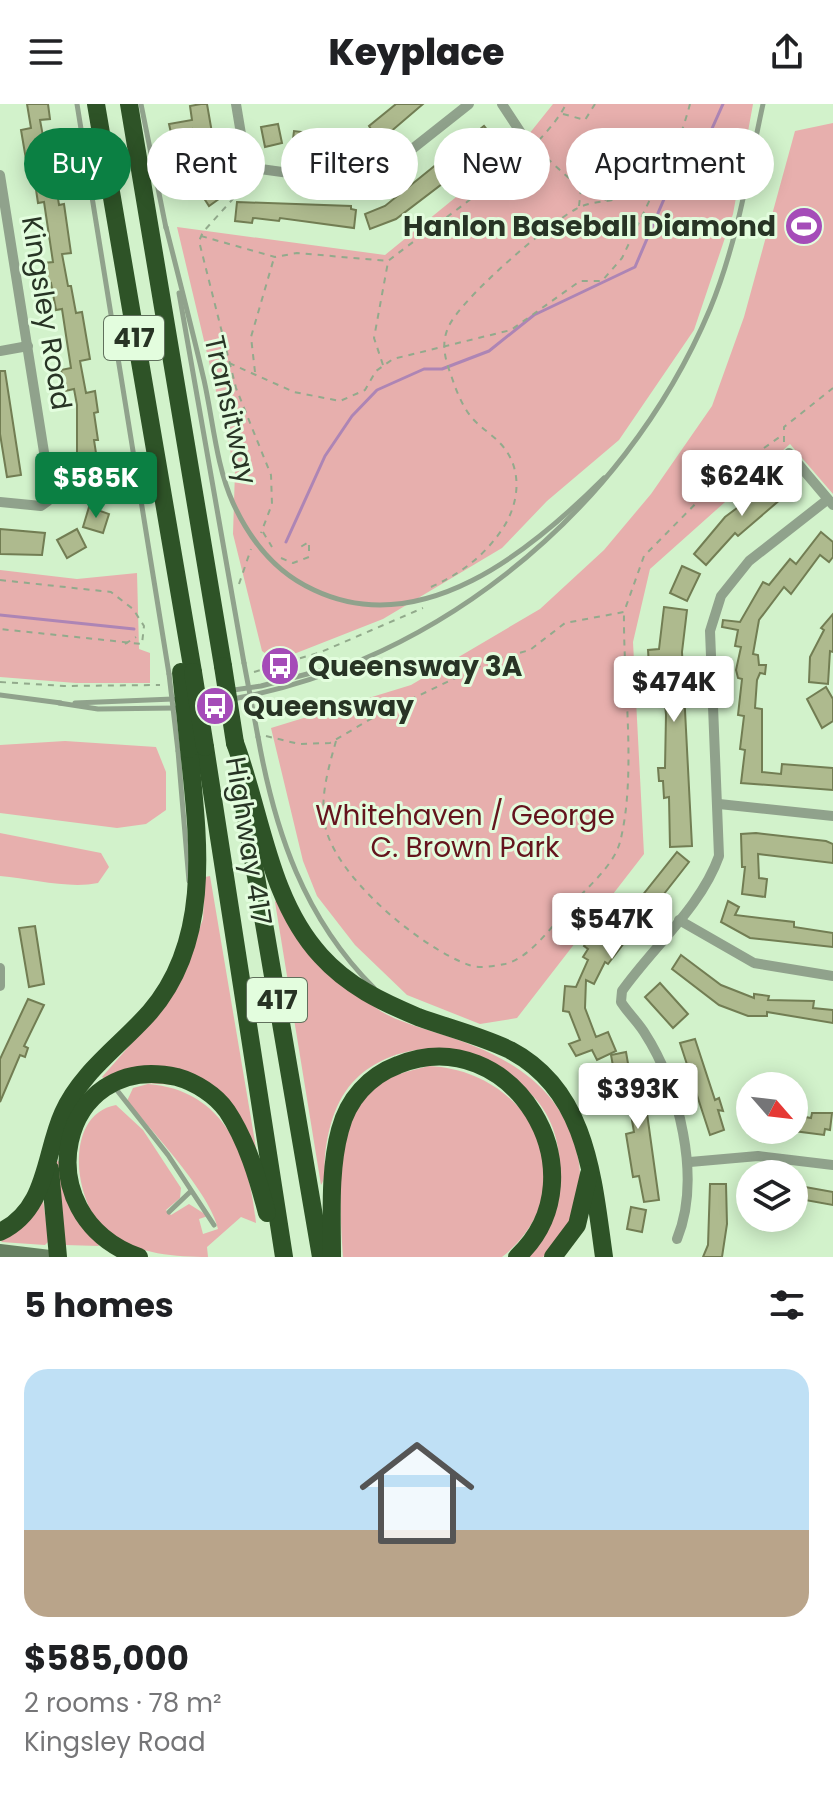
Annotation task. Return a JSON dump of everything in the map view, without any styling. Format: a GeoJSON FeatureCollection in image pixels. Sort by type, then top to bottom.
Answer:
{"type":"FeatureCollection","features":[{"type":"Feature","properties":{"kind":"highway","name":"417"},"geometry":{"type":"LineString","coordinates":[[96,104],[173,572],[178,675]]}},
{"type":"Feature","properties":{"kind":"highway","name":"417"},"geometry":{"type":"LineString","coordinates":[[129,104],[321,1257]]}},
{"type":"Feature","properties":{"kind":"highway"},"geometry":{"type":"LineString","coordinates":[[0,1232],[26,1214],[49,1162],[64,1110],[89,1074],[150,1011],[167,988],[179,963],[194,910],[197,854],[191,749],[178,675]]}},
{"type":"Feature","properties":{"kind":"highway"},"geometry":{"type":"LineString","coordinates":[[235,743],[280,884],[309,941],[331,967],[357,987],[426,1020],[510,1051],[542,1073],[563,1096],[575,1117],[590,1166],[597,1194],[604,1257]]}},
{"type":"Feature","properties":{"kind":"highway","name":"Highway 417"},"geometry":{"type":"LineString","coordinates":[[191,749],[281,1257]]}},
{"type":"Feature","properties":{"kind":"highway"},"geometry":{"type":"LineString","coordinates":[[332,1257],[332,1192],[340,1129],[354,1097],[374,1076],[388,1068],[416,1057],[439,1056],[488,1069],[528,1102],[542,1126],[549,1147],[551,1198],[542,1224],[517,1257]]}},
{"type":"Feature","properties":{"kind":"highway"},"geometry":{"type":"LineString","coordinates":[[139,1257],[104,1240],[87,1223],[73,1196],[67,1157],[73,1125],[97,1095],[113,1085],[146,1075],[173,1076],[207,1091],[226,1108],[249,1156],[281,1257]]}},
{"type":"Feature","properties":{"kind":"highway"},"geometry":{"type":"LineString","coordinates":[[49,1162],[58,1257]]}},
{"type":"Feature","properties":{"kind":"highway"},"geometry":{"type":"LineString","coordinates":[[553,1257],[577,1225],[590,1166]]}},
{"type":"Feature","properties":{"kind":"main road"},"geometry":{"type":"LineString","coordinates":[[0,1251],[50,1257]]}},
{"type":"Feature","properties":{"kind":"street"},"geometry":{"type":"LineString","coordinates":[[236,104],[240,128]]}},
{"type":"Feature","properties":{"kind":"street"},"geometry":{"type":"LineString","coordinates":[[265,170],[368,182],[469,104]]}},
{"type":"Feature","properties":{"kind":"street"},"geometry":{"type":"LineString","coordinates":[[502,104],[518,128]]}},
{"type":"Feature","properties":{"kind":"street","name":"Kingsley Road"},"geometry":{"type":"LineString","coordinates":[[0,175],[4,226],[28,346],[50,490],[43,504],[0,502]]}},
{"type":"Feature","properties":{"kind":"street"},"geometry":{"type":"LineString","coordinates":[[0,351],[28,346]]}},
{"type":"Feature","properties":{"kind":"street"},"geometry":{"type":"LineString","coordinates":[[677,1239],[688,1213],[690,1162],[663,1069],[643,1030],[621,1002],[622,991],[679,920],[715,869],[719,856],[710,631],[721,596],[749,561],[830,502],[789,453]]}},
{"type":"Feature","properties":{"kind":"street"},"geometry":{"type":"LineString","coordinates":[[719,804],[833,816]]}},
{"type":"Feature","properties":{"kind":"street"},"geometry":{"type":"LineString","coordinates":[[679,920],[754,963],[833,976]]}},
{"type":"Feature","properties":{"kind":"street"},"geometry":{"type":"LineString","coordinates":[[0,968],[0,986]]}},
{"type":"Feature","properties":{"kind":"street"},"geometry":{"type":"LineString","coordinates":[[690,1162],[758,1156],[833,1165]]}},
{"type":"Feature","properties":{"kind":"lane"},"geometry":{"type":"LineString","coordinates":[[77,104],[178,675]]}},
{"type":"Feature","properties":{"kind":"lane"},"geometry":{"type":"LineString","coordinates":[[141,104],[197,383],[244,663],[284,844],[318,919],[374,988],[426,1020]]}},
{"type":"Feature","properties":{"kind":"lane","name":"Transitway"},"geometry":{"type":"LineString","coordinates":[[0,695],[131,710],[212,703],[303,685],[430,624],[497,581],[561,527],[627,454],[674,382],[710,309],[734,238],[763,104]]}},
{"type":"Feature","properties":{"kind":"lane","name":"Transitway"},"geometry":{"type":"LineString","coordinates":[[166,227],[224,476],[235,506],[255,542],[294,579],[334,599],[375,606],[414,603],[467,583],[510,557],[573,507],[627,454]]}},
{"type":"Feature","properties":{"kind":"lane"},"geometry":{"type":"LineString","coordinates":[[113,1085],[168,1155],[214,1225]]}},
{"type":"Feature","properties":{"kind":"lane"},"geometry":{"type":"LineString","coordinates":[[169,1212],[190,1192]]}},
{"type":"Feature","properties":{"kind":"path"},"geometry":{"type":"LineString","coordinates":[[549,128],[566,104]]}},
{"type":"Feature","properties":{"kind":"path"},"geometry":{"type":"LineString","coordinates":[[561,114],[585,120],[595,104]]}},
{"type":"Feature","properties":{"kind":"path"},"geometry":{"type":"LineString","coordinates":[[682,128],[690,104]]}},
{"type":"Feature","properties":{"kind":"path"},"geometry":{"type":"LineString","coordinates":[[550,161],[566,175]]}},
{"type":"Feature","properties":{"kind":"path"},"geometry":{"type":"LineString","coordinates":[[231,200],[201,236],[202,260],[229,363],[271,475],[272,504],[263,531],[242,570],[240,593]]}},
{"type":"Feature","properties":{"kind":"path"},"geometry":{"type":"LineString","coordinates":[[383,366],[374,338],[388,261],[465,200]]}},
{"type":"Feature","properties":{"kind":"path"},"geometry":{"type":"LineString","coordinates":[[578,207],[579,200]]}},
{"type":"Feature","properties":{"kind":"path"},"geometry":{"type":"LineString","coordinates":[[431,587],[485,553],[507,524],[516,497],[515,468],[509,455],[471,417],[452,379],[444,345],[451,321],[536,237],[578,207],[611,200]]}},
{"type":"Feature","properties":{"kind":"path"},"geometry":{"type":"LineString","coordinates":[[229,363],[294,392],[340,401],[365,390],[376,371],[393,359],[429,353],[444,345],[511,330],[580,281],[602,281],[622,258],[650,200]]}},
{"type":"Feature","properties":{"kind":"path"},"geometry":{"type":"LineString","coordinates":[[201,236],[275,257],[297,253],[388,261]]}},
{"type":"Feature","properties":{"kind":"path"},"geometry":{"type":"LineString","coordinates":[[255,373],[251,337],[275,257]]}},
{"type":"Feature","properties":{"kind":"path"},"geometry":{"type":"LineString","coordinates":[[336,741],[326,777],[324,821],[337,852],[359,884],[393,916],[445,953],[472,967],[508,964],[530,949],[599,875],[620,845],[627,740],[624,612],[644,556],[720,479],[781,436],[784,427],[833,388]]}},
{"type":"Feature","properties":{"kind":"path"},"geometry":{"type":"LineString","coordinates":[[781,436],[789,453]]}},
{"type":"Feature","properties":{"kind":"path"},"geometry":{"type":"LineString","coordinates":[[263,531],[277,556],[293,563],[309,557],[309,542],[297,549]]}},
{"type":"Feature","properties":{"kind":"path"},"geometry":{"type":"LineString","coordinates":[[0,580],[111,592],[133,609],[144,626],[142,644],[124,644],[93,636],[0,629]]}},
{"type":"Feature","properties":{"kind":"path"},"geometry":{"type":"LineString","coordinates":[[252,672],[346,642],[423,608]]}},
{"type":"Feature","properties":{"kind":"path"},"geometry":{"type":"LineString","coordinates":[[261,736],[306,745],[336,741],[374,717],[493,660],[530,650],[565,623],[624,612]]}},
{"type":"Feature","properties":{"kind":"path"},"geometry":{"type":"LineString","coordinates":[[124,644],[136,637]]}},
{"type":"Feature","properties":{"kind":"path"},"geometry":{"type":"LineString","coordinates":[[262,678],[265,669]]}},
{"type":"Feature","properties":{"kind":"path"},"geometry":{"type":"LineString","coordinates":[[0,682],[94,687],[178,675]]}},
{"type":"Feature","properties":{"kind":"green space"},"geometry":{"type":"Polygon","coordinates":[[[553,104],[753,104],[749,128],[566,128],[566,200],[736,200],[694,330],[619,440],[547,501],[502,548],[383,619],[276,661],[262,651],[233,534],[235,471],[177,227],[385,255],[452,200],[550,200],[550,128],[534,128],[553,104]]]}},
{"type":"Feature","properties":{"kind":"green space","name":"Whitehaven / George C. Brown Park"},"geometry":{"type":"Polygon","coordinates":[[[833,123],[833,494],[790,444],[650,569],[633,642],[644,854],[517,1018],[480,1024],[407,995],[355,945],[317,896],[303,861],[271,728],[411,685],[540,609],[604,550],[651,494],[712,406],[744,317],[795,131],[833,123]]]}},
{"type":"Feature","properties":{"kind":"green space"},"geometry":{"type":"Polygon","coordinates":[[[0,570],[77,579],[137,573],[139,649],[150,653],[150,683],[76,683],[0,677],[0,570]]]}},
{"type":"Feature","properties":{"kind":"green space"},"geometry":{"type":"Polygon","coordinates":[[[65,741],[156,747],[166,772],[166,810],[146,824],[117,828],[0,813],[0,745],[65,741]]]}},
{"type":"Feature","properties":{"kind":"green space"},"geometry":{"type":"Polygon","coordinates":[[[0,833],[101,853],[109,867],[98,883],[87,885],[0,876],[0,833]]]}},
{"type":"Feature","properties":{"kind":"green space"},"geometry":{"type":"Polygon","coordinates":[[[210,876],[257,1154],[211,1087],[109,1081],[102,1077],[145,1028],[191,952],[203,919],[205,877],[210,876]]]}},
{"type":"Feature","properties":{"kind":"green space"},"geometry":{"type":"Polygon","coordinates":[[[278,898],[346,980],[378,1009],[402,1022],[461,1041],[505,1061],[542,1089],[557,1107],[569,1128],[577,1153],[580,1182],[569,1223],[543,1257],[529,1257],[542,1238],[558,1194],[558,1146],[551,1124],[540,1104],[523,1087],[455,1053],[428,1049],[403,1053],[380,1062],[360,1075],[345,1092],[335,1112],[328,1134],[321,1185],[275,902],[278,898]]]}},
{"type":"Feature","properties":{"kind":"green space"},"geometry":{"type":"Polygon","coordinates":[[[429,1066],[466,1073],[497,1088],[521,1110],[538,1138],[545,1168],[542,1199],[528,1229],[502,1257],[343,1257],[342,1168],[350,1122],[359,1104],[377,1084],[429,1066]]]}},
{"type":"Feature","properties":{"kind":"green space"},"geometry":{"type":"Polygon","coordinates":[[[148,1084],[174,1089],[214,1112],[239,1150],[247,1173],[256,1223],[241,1217],[207,1247],[208,1257],[171,1255],[121,1241],[98,1222],[88,1205],[79,1164],[80,1144],[87,1126],[98,1112],[116,1105],[143,1130],[181,1188],[180,1198],[166,1210],[171,1215],[189,1204],[208,1216],[199,1219],[203,1234],[218,1229],[204,1198],[192,1181],[127,1101],[133,1088],[148,1084]]]}},
{"type":"Feature","properties":{"kind":"green space"},"geometry":{"type":"Polygon","coordinates":[[[56,1161],[63,1162],[99,1246],[65,1245],[56,1161]]]}},
{"type":"Feature","properties":{"kind":"green space"},"geometry":{"type":"Polygon","coordinates":[[[43,1200],[49,1241],[45,1245],[1,1242],[43,1200]]]}},
{"type":"Feature","properties":{"kind":"building"},"geometry":{"type":"Polygon","coordinates":[[[27,104],[48,104],[50,119],[40,120],[41,128],[31,128],[27,104]]]}},
{"type":"Feature","properties":{"kind":"building"},"geometry":{"type":"Polygon","coordinates":[[[207,104],[211,128],[170,128],[169,124],[192,120],[190,106],[207,104]]]}},
{"type":"Feature","properties":{"kind":"building"},"geometry":{"type":"Polygon","coordinates":[[[396,104],[423,104],[395,128],[369,126],[396,104]]]}},
{"type":"Feature","properties":{"kind":"building"},"geometry":{"type":"Polygon","coordinates":[[[278,124],[281,143],[265,147],[265,128],[261,127],[278,124]]]}},
{"type":"Feature","properties":{"kind":"building"},"geometry":{"type":"Polygon","coordinates":[[[434,166],[434,190],[396,219],[370,229],[365,214],[392,200],[418,200],[418,179],[434,166]]]}},
{"type":"Feature","properties":{"kind":"building"},"geometry":{"type":"Polygon","coordinates":[[[38,200],[58,200],[59,205],[64,204],[71,253],[62,254],[76,313],[82,312],[90,359],[80,361],[86,393],[95,391],[98,440],[94,440],[99,473],[109,472],[112,492],[92,495],[88,469],[77,470],[77,405],[74,389],[65,391],[61,370],[71,368],[62,309],[56,310],[51,283],[47,284],[44,263],[53,262],[44,202],[38,203],[38,200]]]}},
{"type":"Feature","properties":{"kind":"building"},"geometry":{"type":"Polygon","coordinates":[[[237,202],[351,206],[356,210],[354,228],[280,218],[279,221],[253,218],[252,223],[235,221],[237,202]]]}},
{"type":"Feature","properties":{"kind":"building"},"geometry":{"type":"Polygon","coordinates":[[[0,371],[5,371],[21,475],[7,477],[0,434],[0,371]]]}},
{"type":"Feature","properties":{"kind":"building"},"geometry":{"type":"Polygon","coordinates":[[[775,474],[789,492],[738,536],[735,533],[706,565],[694,554],[725,517],[775,474]]]}},
{"type":"Feature","properties":{"kind":"building"},"geometry":{"type":"Polygon","coordinates":[[[89,507],[109,514],[103,533],[83,527],[89,507]]]}},
{"type":"Feature","properties":{"kind":"building"},"geometry":{"type":"Polygon","coordinates":[[[0,529],[45,533],[42,555],[0,554],[0,529]]]}},
{"type":"Feature","properties":{"kind":"building"},"geometry":{"type":"Polygon","coordinates":[[[77,529],[86,547],[67,558],[57,540],[77,529]]]}},
{"type":"Feature","properties":{"kind":"building"},"geometry":{"type":"Polygon","coordinates":[[[821,532],[833,542],[833,557],[829,562],[820,555],[791,594],[784,587],[759,620],[753,654],[758,655],[759,665],[766,665],[765,674],[760,673],[757,680],[755,708],[762,709],[762,772],[781,774],[782,764],[833,768],[833,790],[741,783],[745,750],[740,749],[744,716],[738,715],[742,679],[738,678],[736,670],[741,647],[735,646],[738,630],[722,627],[723,620],[740,622],[763,582],[769,585],[790,559],[796,564],[821,532]]]}},
{"type":"Feature","properties":{"kind":"building"},"geometry":{"type":"Polygon","coordinates":[[[682,566],[700,574],[687,601],[670,593],[682,566]]]}},
{"type":"Feature","properties":{"kind":"building"},"geometry":{"type":"Polygon","coordinates":[[[664,607],[687,610],[682,652],[692,846],[670,847],[669,797],[664,798],[663,781],[659,781],[658,768],[665,768],[666,715],[663,681],[650,682],[648,650],[659,649],[664,607]]]}},
{"type":"Feature","properties":{"kind":"building"},"geometry":{"type":"Polygon","coordinates":[[[833,614],[833,652],[830,651],[828,684],[809,682],[810,657],[824,630],[821,628],[833,614]]]}},
{"type":"Feature","properties":{"kind":"building"},"geometry":{"type":"Polygon","coordinates":[[[826,687],[833,699],[833,721],[822,728],[807,699],[826,687]]]}},
{"type":"Feature","properties":{"kind":"building"},"geometry":{"type":"Polygon","coordinates":[[[741,834],[826,841],[833,844],[833,863],[758,854],[759,878],[767,879],[765,897],[742,894],[745,867],[742,867],[741,834]]]}},
{"type":"Feature","properties":{"kind":"building"},"geometry":{"type":"Polygon","coordinates":[[[677,852],[689,862],[627,941],[616,933],[624,943],[608,964],[605,962],[594,984],[586,980],[585,1008],[596,1037],[608,1032],[616,1051],[597,1060],[592,1050],[576,1056],[569,1044],[580,1040],[569,1012],[563,1011],[565,986],[576,987],[588,960],[583,957],[588,949],[584,946],[591,936],[597,941],[601,936],[606,941],[677,852]]]}},
{"type":"Feature","properties":{"kind":"building"},"geometry":{"type":"Polygon","coordinates":[[[728,901],[739,907],[735,915],[794,922],[794,927],[833,933],[833,947],[750,938],[721,922],[728,901]]]}},
{"type":"Feature","properties":{"kind":"building"},"geometry":{"type":"Polygon","coordinates":[[[35,926],[44,984],[29,987],[19,928],[35,926]]]}},
{"type":"Feature","properties":{"kind":"building"},"geometry":{"type":"Polygon","coordinates":[[[681,955],[721,985],[754,998],[754,994],[769,996],[768,1000],[814,1001],[813,1008],[833,1010],[833,1023],[767,1012],[767,1016],[748,1016],[719,1005],[672,969],[681,955]]]}},
{"type":"Feature","properties":{"kind":"building"},"geometry":{"type":"Polygon","coordinates":[[[660,983],[688,1014],[673,1028],[645,997],[660,983]]]}},
{"type":"Feature","properties":{"kind":"building"},"geometry":{"type":"Polygon","coordinates":[[[28,999],[44,1005],[24,1046],[28,1048],[25,1057],[20,1055],[0,1102],[0,1059],[28,999]]]}},
{"type":"Feature","properties":{"kind":"building"},"geometry":{"type":"Polygon","coordinates":[[[695,1039],[715,1100],[719,1098],[723,1111],[718,1110],[724,1130],[710,1135],[680,1043],[695,1039]]]}},
{"type":"Feature","properties":{"kind":"building"},"geometry":{"type":"Polygon","coordinates":[[[626,1052],[631,1081],[638,1080],[642,1106],[646,1106],[659,1200],[644,1202],[639,1176],[633,1177],[626,1134],[634,1132],[629,1103],[625,1104],[621,1076],[615,1077],[611,1055],[626,1052]]]}},
{"type":"Feature","properties":{"kind":"building"},"geometry":{"type":"Polygon","coordinates":[[[812,1113],[832,1113],[830,1130],[825,1129],[824,1135],[808,1133],[808,1117],[811,1118],[812,1113]]]}},
{"type":"Feature","properties":{"kind":"building"},"geometry":{"type":"Polygon","coordinates":[[[710,1184],[726,1184],[727,1224],[722,1257],[703,1257],[708,1245],[710,1184]]]}},
{"type":"Feature","properties":{"kind":"building"},"geometry":{"type":"Polygon","coordinates":[[[808,1188],[833,1192],[833,1205],[808,1201],[808,1188]]]}},
{"type":"Feature","properties":{"kind":"building"},"geometry":{"type":"Polygon","coordinates":[[[631,1207],[646,1210],[642,1232],[627,1229],[631,1207]]]}},
{"type":"Feature","properties":{"kind":"waterway"},"geometry":{"type":"LineString","coordinates":[[286,542],[325,456],[352,416],[377,390],[424,369],[442,369],[489,351],[534,315],[635,267],[682,157],[706,142],[723,104]]}},
{"type":"Feature","properties":{"kind":"waterway"},"geometry":{"type":"LineString","coordinates":[[0,615],[134,629]]}},
{"type":"Feature","properties":{"kind":"place","name":"Hanlon Baseball Diamond"},"geometry":{"type":"Point","coordinates":[804,226]}},
{"type":"Feature","properties":{"kind":"place","name":"Queensway 3A"},"geometry":{"type":"Point","coordinates":[280,666]}},
{"type":"Feature","properties":{"kind":"place","name":"Queensway"},"geometry":{"type":"Point","coordinates":[215,706]}}]}
